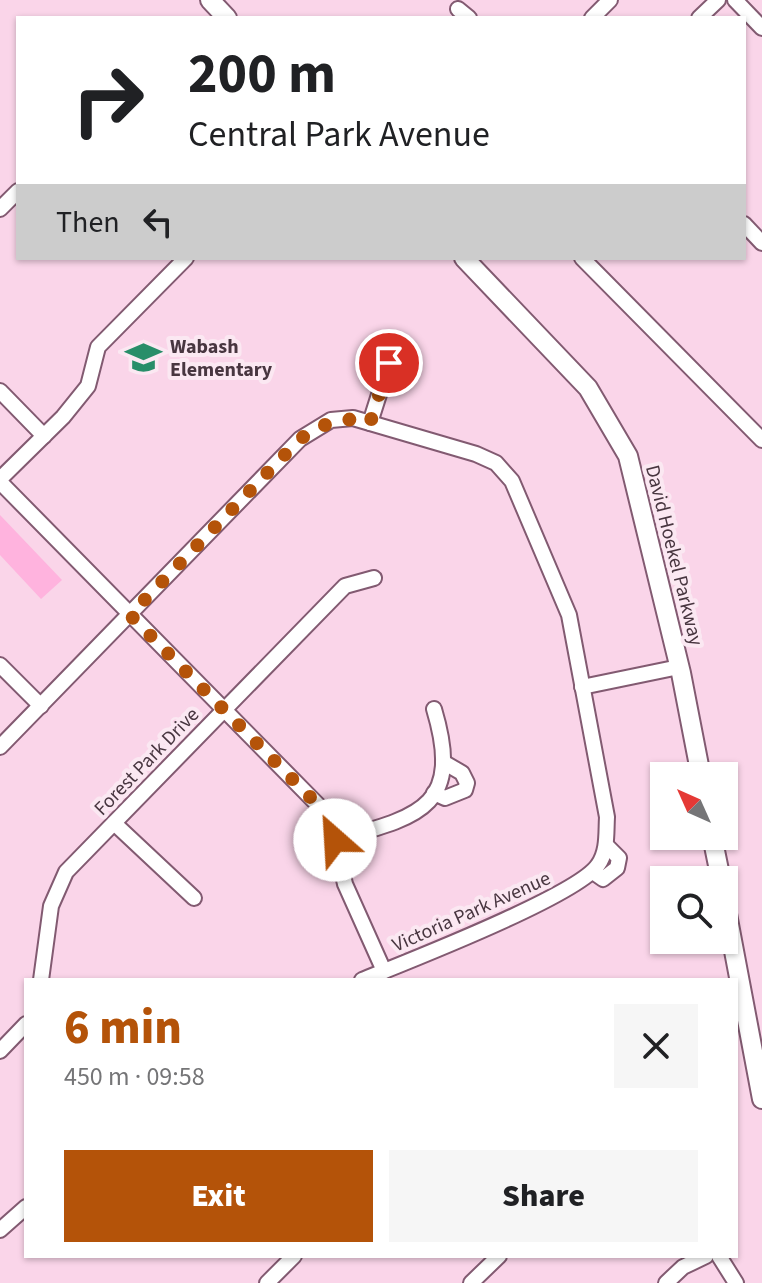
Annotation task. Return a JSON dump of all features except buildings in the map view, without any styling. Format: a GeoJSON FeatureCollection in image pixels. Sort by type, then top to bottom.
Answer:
{"type":"FeatureCollection","features":[{"type":"Feature","properties":{"kind":"main road"},"geometry":{"type":"LineString","coordinates":[[210,0],[225,16]]}},
{"type":"Feature","properties":{"kind":"main road","name":"David Hoekel Parkway"},"geometry":{"type":"LineString","coordinates":[[466,260],[588,388],[628,456],[679,667],[698,762]]}},
{"type":"Feature","properties":{"kind":"main road"},"geometry":{"type":"LineString","coordinates":[[735,954],[762,1099]]}},
{"type":"Feature","properties":{"kind":"street"},"geometry":{"type":"LineString","coordinates":[[594,16],[610,0]]}},
{"type":"Feature","properties":{"kind":"street"},"geometry":{"type":"LineString","coordinates":[[701,16],[718,0]]}},
{"type":"Feature","properties":{"kind":"street"},"geometry":{"type":"LineString","coordinates":[[735,0],[762,28]]}},
{"type":"Feature","properties":{"kind":"street"},"geometry":{"type":"LineString","coordinates":[[0,209],[16,193]]}},
{"type":"Feature","properties":{"kind":"street"},"geometry":{"type":"LineString","coordinates":[[746,226],[762,243]]}},
{"type":"Feature","properties":{"kind":"street"},"geometry":{"type":"LineString","coordinates":[[184,260],[98,347],[88,386],[0,480],[319,806],[335,840],[345,884],[384,971]]}},
{"type":"Feature","properties":{"kind":"street"},"geometry":{"type":"LineString","coordinates":[[584,260],[762,440]]}},
{"type":"Feature","properties":{"kind":"street"},"geometry":{"type":"LineString","coordinates":[[370,423],[389,363]]}},
{"type":"Feature","properties":{"kind":"street"},"geometry":{"type":"LineString","coordinates":[[0,391],[44,436]]}},
{"type":"Feature","properties":{"kind":"street","name":"Victoria Park Avenue"},"geometry":{"type":"LineString","coordinates":[[0,747],[300,439],[331,420],[353,418],[476,454],[496,463],[512,481],[569,615],[607,817],[606,845],[593,872],[570,889],[367,978]]}},
{"type":"Feature","properties":{"kind":"street","name":"Forest Park Drive"},"geometry":{"type":"LineString","coordinates":[[41,978],[57,889],[66,872],[345,586],[374,578]]}},
{"type":"Feature","properties":{"kind":"street"},"geometry":{"type":"LineString","coordinates":[[0,665],[41,706]]}},
{"type":"Feature","properties":{"kind":"street"},"geometry":{"type":"LineString","coordinates":[[582,687],[679,667]]}},
{"type":"Feature","properties":{"kind":"street"},"geometry":{"type":"LineString","coordinates":[[335,840],[414,815],[434,793],[445,747],[434,709]]}},
{"type":"Feature","properties":{"kind":"street"},"geometry":{"type":"LineString","coordinates":[[434,793],[445,798],[465,790],[467,783],[462,773],[443,762]]}},
{"type":"Feature","properties":{"kind":"street"},"geometry":{"type":"LineString","coordinates":[[114,823],[194,898]]}},
{"type":"Feature","properties":{"kind":"street"},"geometry":{"type":"LineString","coordinates":[[0,1051],[24,1026]]}},
{"type":"Feature","properties":{"kind":"street"},"geometry":{"type":"LineString","coordinates":[[0,1230],[24,1209]]}},
{"type":"Feature","properties":{"kind":"street"},"geometry":{"type":"LineString","coordinates":[[267,1283],[292,1258]]}},
{"type":"Feature","properties":{"kind":"street"},"geometry":{"type":"LineString","coordinates":[[471,1283],[497,1258]]}},
{"type":"Feature","properties":{"kind":"street"},"geometry":{"type":"LineString","coordinates":[[666,1283],[683,1267],[702,1258]]}},
{"type":"Feature","properties":{"kind":"street"},"geometry":{"type":"LineString","coordinates":[[720,1258],[736,1283]]}},
{"type":"Feature","properties":{"kind":"shaded area"},"geometry":{"type":"Polygon","coordinates":[[[0,515],[62,580],[41,599],[0,555],[0,515]]]}},
{"type":"Feature","properties":{"kind":"place","name":"Wabash Elementary"},"geometry":{"type":"Point","coordinates":[144,358]}},
{"type":"Feature","properties":{"kind":"route"},"geometry":{"type":"LineString","coordinates":[[335,840],[333,830],[319,806],[130,615],[300,439],[331,420],[353,418],[370,423],[389,363]]}}]}
